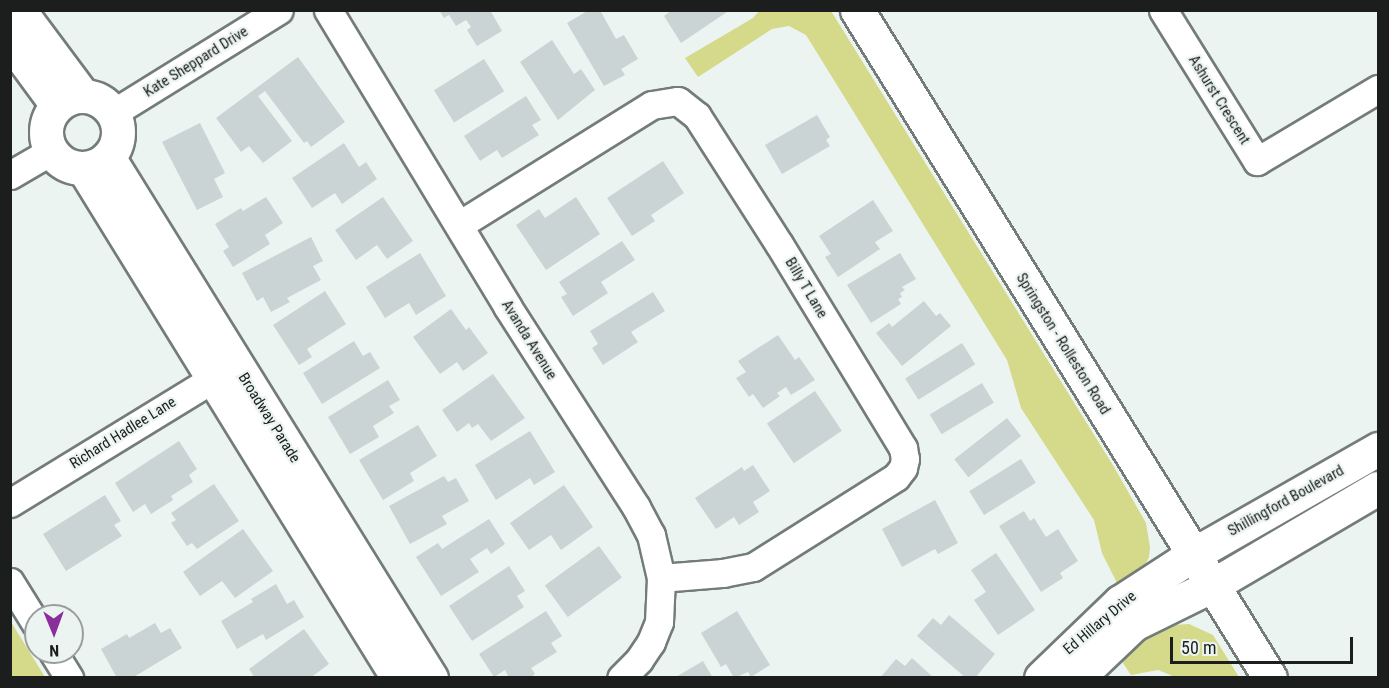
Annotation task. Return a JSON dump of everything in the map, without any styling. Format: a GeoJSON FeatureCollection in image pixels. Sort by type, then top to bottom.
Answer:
{"type":"FeatureCollection","features":[{"type":"Feature","properties":{"kind":"street"},"geometry":{"type":"LineString","coordinates":[[19,10],[70,101]]}},
{"type":"Feature","properties":{"kind":"street","name":"Kate Sheppard Drive"},"geometry":{"type":"LineString","coordinates":[[113,113],[279,10]]}},
{"type":"Feature","properties":{"kind":"street","name":"Avanda Avenue"},"geometry":{"type":"LineString","coordinates":[[328,10],[514,316],[636,507],[651,535],[661,578],[659,622],[651,642],[639,660],[621,678]]}},
{"type":"Feature","properties":{"kind":"street","name":"Springston - Rolleston Road"},"geometry":{"type":"LineString","coordinates":[[857,10],[1270,678]]}},
{"type":"Feature","properties":{"kind":"street","name":"Ashurst Crescent"},"geometry":{"type":"LineString","coordinates":[[1163,10],[1257,161],[1378,89]]}},
{"type":"Feature","properties":{"kind":"street"},"geometry":{"type":"LineString","coordinates":[[10,41],[70,101]]}},
{"type":"Feature","properties":{"kind":"street"},"geometry":{"type":"LineString","coordinates":[[70,101],[100,101],[113,113],[118,136],[96,163],[65,165],[51,151],[45,132],[51,113],[70,101]]}},
{"type":"Feature","properties":{"kind":"street","name":"Billy T Lane"},"geometry":{"type":"LineString","coordinates":[[459,225],[652,105],[678,101],[697,116],[779,244],[903,448],[905,459],[903,468],[896,477],[753,567],[723,573],[661,578]]}},
{"type":"Feature","properties":{"kind":"street"},"geometry":{"type":"LineString","coordinates":[[10,175],[51,151]]}},
{"type":"Feature","properties":{"kind":"street","name":"Broadway Parade"},"geometry":{"type":"LineString","coordinates":[[96,163],[225,371],[431,678]]}},
{"type":"Feature","properties":{"kind":"street","name":"Broadway Parade"},"geometry":{"type":"LineString","coordinates":[[225,371],[399,678]]}},
{"type":"Feature","properties":{"kind":"street","name":"Richard Hadlee Lane"},"geometry":{"type":"LineString","coordinates":[[10,504],[225,371]]}},
{"type":"Feature","properties":{"kind":"street","name":"Shillingford Boulevard"},"geometry":{"type":"LineString","coordinates":[[1194,554],[1378,449]]}},
{"type":"Feature","properties":{"kind":"street"},"geometry":{"type":"LineString","coordinates":[[1213,585],[1378,488]]}},
{"type":"Feature","properties":{"kind":"street","name":"Ed Hillary Drive"},"geometry":{"type":"LineString","coordinates":[[1041,678],[1120,602],[1194,554]]}},
{"type":"Feature","properties":{"kind":"street"},"geometry":{"type":"LineString","coordinates":[[10,582],[24,605]]}},
{"type":"Feature","properties":{"kind":"street","name":"Ed Hillary Drive"},"geometry":{"type":"LineString","coordinates":[[1077,678],[1134,624],[1213,585]]}},
{"type":"Feature","properties":{"kind":"street"},"geometry":{"type":"LineString","coordinates":[[60,664],[69,678]]}},
{"type":"Feature","properties":{"kind":"green space"},"geometry":{"type":"Polygon","coordinates":[[[759,11],[831,11],[1114,467],[1146,523],[1150,547],[1149,557],[1141,574],[1120,589],[1102,553],[1094,520],[1021,408],[1007,360],[806,35],[789,26],[772,29],[698,77],[685,58],[753,18],[759,11]]]}},
{"type":"Feature","properties":{"kind":"green space"},"geometry":{"type":"Polygon","coordinates":[[[11,622],[24,643],[24,664],[37,664],[45,677],[11,677],[11,622]]]}},
{"type":"Feature","properties":{"kind":"green space"},"geometry":{"type":"Polygon","coordinates":[[[1189,624],[1213,635],[1239,677],[1175,677],[1158,670],[1131,675],[1119,657],[1160,626],[1189,624]]]}},
{"type":"Feature","properties":{"kind":"building"},"geometry":{"type":"Polygon","coordinates":[[[439,10],[490,10],[502,31],[477,46],[467,30],[471,27],[466,20],[456,26],[449,15],[444,18],[439,10]]]}},
{"type":"Feature","properties":{"kind":"building"},"geometry":{"type":"Polygon","coordinates":[[[589,10],[600,10],[616,39],[624,35],[638,59],[621,69],[625,75],[604,86],[567,23],[589,10]]]}},
{"type":"Feature","properties":{"kind":"building"},"geometry":{"type":"Polygon","coordinates":[[[672,10],[730,10],[681,43],[664,16],[672,10]]]}},
{"type":"Feature","properties":{"kind":"building"},"geometry":{"type":"Polygon","coordinates":[[[552,40],[574,74],[581,69],[595,90],[558,120],[520,62],[552,40]]]}},
{"type":"Feature","properties":{"kind":"building"},"geometry":{"type":"Polygon","coordinates":[[[298,57],[345,122],[311,147],[307,141],[304,143],[265,91],[258,96],[292,141],[263,163],[249,146],[241,152],[216,118],[298,57]]]}},
{"type":"Feature","properties":{"kind":"building"},"geometry":{"type":"Polygon","coordinates":[[[484,59],[504,91],[454,122],[434,90],[484,59]]]}},
{"type":"Feature","properties":{"kind":"building"},"geometry":{"type":"Polygon","coordinates":[[[526,96],[541,120],[532,125],[539,135],[502,158],[497,150],[480,161],[464,136],[526,96]]]}},
{"type":"Feature","properties":{"kind":"building"},"geometry":{"type":"Polygon","coordinates":[[[817,115],[830,137],[826,140],[830,146],[782,174],[765,145],[817,115]]]}},
{"type":"Feature","properties":{"kind":"building"},"geometry":{"type":"Polygon","coordinates":[[[200,123],[225,173],[214,179],[223,197],[197,210],[162,142],[200,123]]]}},
{"type":"Feature","properties":{"kind":"building"},"geometry":{"type":"Polygon","coordinates":[[[344,143],[359,167],[366,162],[377,179],[342,204],[335,193],[312,208],[292,178],[344,143]]]}},
{"type":"Feature","properties":{"kind":"building"},"geometry":{"type":"Polygon","coordinates":[[[663,161],[684,193],[651,215],[655,221],[632,236],[607,198],[663,161]]]}},
{"type":"Feature","properties":{"kind":"building"},"geometry":{"type":"Polygon","coordinates":[[[266,197],[283,223],[265,235],[270,244],[233,267],[223,251],[229,247],[215,224],[241,208],[243,211],[266,197]]]}},
{"type":"Feature","properties":{"kind":"building"},"geometry":{"type":"Polygon","coordinates":[[[383,197],[413,241],[387,259],[377,245],[356,260],[335,230],[383,197]]]}},
{"type":"Feature","properties":{"kind":"building"},"geometry":{"type":"Polygon","coordinates":[[[576,197],[600,234],[546,270],[516,225],[539,209],[545,218],[576,197]]]}},
{"type":"Feature","properties":{"kind":"building"},"geometry":{"type":"Polygon","coordinates":[[[873,200],[893,231],[875,242],[880,249],[838,277],[825,257],[831,254],[819,236],[873,200]]]}},
{"type":"Feature","properties":{"kind":"building"},"geometry":{"type":"Polygon","coordinates":[[[311,237],[323,261],[313,266],[321,280],[287,298],[290,302],[271,312],[263,297],[257,301],[242,273],[311,237]]]}},
{"type":"Feature","properties":{"kind":"building"},"geometry":{"type":"Polygon","coordinates":[[[622,241],[635,260],[601,282],[608,293],[573,316],[561,297],[567,294],[559,282],[622,241]]]}},
{"type":"Feature","properties":{"kind":"building"},"geometry":{"type":"Polygon","coordinates":[[[420,253],[446,296],[416,315],[409,303],[385,318],[366,287],[420,253]]]}},
{"type":"Feature","properties":{"kind":"building"},"geometry":{"type":"Polygon","coordinates":[[[900,253],[916,279],[902,287],[905,290],[900,293],[902,297],[898,299],[901,304],[871,323],[847,285],[900,253]]]}},
{"type":"Feature","properties":{"kind":"building"},"geometry":{"type":"Polygon","coordinates":[[[325,291],[346,324],[307,349],[312,357],[299,365],[273,325],[325,291]]]}},
{"type":"Feature","properties":{"kind":"building"},"geometry":{"type":"Polygon","coordinates":[[[653,292],[665,311],[631,332],[638,342],[603,365],[592,348],[598,344],[590,331],[653,292]]]}},
{"type":"Feature","properties":{"kind":"building"},"geometry":{"type":"Polygon","coordinates":[[[924,301],[936,316],[940,313],[951,326],[902,366],[876,333],[889,323],[892,327],[924,301]]]}},
{"type":"Feature","properties":{"kind":"building"},"geometry":{"type":"Polygon","coordinates":[[[451,309],[466,330],[469,327],[488,353],[463,371],[457,362],[440,374],[413,337],[451,309]]]}},
{"type":"Feature","properties":{"kind":"building"},"geometry":{"type":"Polygon","coordinates":[[[778,335],[795,360],[799,357],[815,380],[791,395],[786,387],[777,393],[780,396],[763,408],[753,394],[749,397],[736,378],[746,372],[738,361],[778,335]]]}},
{"type":"Feature","properties":{"kind":"building"},"geometry":{"type":"Polygon","coordinates":[[[354,341],[363,356],[370,352],[380,368],[322,404],[303,373],[354,341]]]}},
{"type":"Feature","properties":{"kind":"building"},"geometry":{"type":"Polygon","coordinates":[[[962,343],[975,364],[918,400],[905,379],[962,343]]]}},
{"type":"Feature","properties":{"kind":"building"},"geometry":{"type":"Polygon","coordinates":[[[493,374],[525,418],[491,441],[478,424],[472,428],[469,423],[457,432],[442,410],[493,374]]]}},
{"type":"Feature","properties":{"kind":"building"},"geometry":{"type":"Polygon","coordinates":[[[388,380],[400,400],[389,406],[394,413],[373,426],[379,437],[350,454],[328,417],[388,380]]]}},
{"type":"Feature","properties":{"kind":"building"},"geometry":{"type":"Polygon","coordinates":[[[982,383],[994,403],[942,434],[930,414],[982,383]]]}},
{"type":"Feature","properties":{"kind":"building"},"geometry":{"type":"Polygon","coordinates":[[[815,391],[842,431],[794,463],[767,423],[815,391]]]}},
{"type":"Feature","properties":{"kind":"building"},"geometry":{"type":"Polygon","coordinates":[[[1007,418],[1021,436],[968,477],[954,459],[1007,418]]]}},
{"type":"Feature","properties":{"kind":"building"},"geometry":{"type":"Polygon","coordinates":[[[418,425],[437,456],[410,473],[414,481],[383,500],[359,460],[418,425]]]}},
{"type":"Feature","properties":{"kind":"building"},"geometry":{"type":"Polygon","coordinates":[[[530,431],[555,472],[534,485],[530,478],[496,500],[475,465],[530,431]]]}},
{"type":"Feature","properties":{"kind":"building"},"geometry":{"type":"Polygon","coordinates":[[[179,441],[197,469],[189,475],[193,482],[171,496],[173,500],[151,514],[145,504],[133,512],[115,483],[179,441]]]}},
{"type":"Feature","properties":{"kind":"building"},"geometry":{"type":"Polygon","coordinates":[[[1021,459],[1036,483],[984,515],[969,491],[1021,459]]]}},
{"type":"Feature","properties":{"kind":"building"},"geometry":{"type":"Polygon","coordinates":[[[753,465],[770,491],[753,502],[759,512],[739,525],[734,517],[716,529],[695,498],[742,467],[744,471],[753,465]]]}},
{"type":"Feature","properties":{"kind":"building"},"geometry":{"type":"Polygon","coordinates":[[[444,476],[448,482],[456,478],[469,501],[442,516],[447,524],[410,544],[389,506],[444,476]]]}},
{"type":"Feature","properties":{"kind":"building"},"geometry":{"type":"Polygon","coordinates":[[[214,484],[239,521],[197,549],[192,543],[187,546],[171,523],[176,520],[171,513],[214,484]]]}},
{"type":"Feature","properties":{"kind":"building"},"geometry":{"type":"Polygon","coordinates":[[[564,485],[593,527],[561,550],[551,535],[529,550],[510,523],[564,485]]]}},
{"type":"Feature","properties":{"kind":"building"},"geometry":{"type":"Polygon","coordinates":[[[105,495],[121,521],[114,525],[122,536],[66,571],[43,534],[105,495]]]}},
{"type":"Feature","properties":{"kind":"building"},"geometry":{"type":"Polygon","coordinates":[[[935,500],[958,543],[938,554],[935,549],[902,567],[882,529],[935,500]]]}},
{"type":"Feature","properties":{"kind":"building"},"geometry":{"type":"Polygon","coordinates":[[[1024,511],[1030,521],[1034,518],[1046,537],[1058,529],[1078,561],[1060,573],[1063,578],[1041,592],[999,526],[1024,511]]]}},
{"type":"Feature","properties":{"kind":"building"},"geometry":{"type":"Polygon","coordinates":[[[489,519],[505,544],[491,554],[487,548],[470,559],[479,572],[441,596],[416,557],[438,543],[442,549],[489,519]]]}},
{"type":"Feature","properties":{"kind":"building"},"geometry":{"type":"Polygon","coordinates":[[[243,529],[273,571],[235,598],[222,581],[200,596],[183,572],[243,529]]]}},
{"type":"Feature","properties":{"kind":"building"},"geometry":{"type":"Polygon","coordinates":[[[599,546],[622,578],[568,617],[545,585],[599,546]]]}},
{"type":"Feature","properties":{"kind":"building"},"geometry":{"type":"Polygon","coordinates":[[[996,553],[1035,610],[998,635],[974,600],[986,592],[971,570],[996,553]]]}},
{"type":"Feature","properties":{"kind":"building"},"geometry":{"type":"Polygon","coordinates":[[[509,566],[525,591],[517,596],[524,607],[472,641],[449,606],[509,566]]]}},
{"type":"Feature","properties":{"kind":"building"},"geometry":{"type":"Polygon","coordinates":[[[276,584],[287,604],[294,600],[304,617],[266,640],[263,634],[237,649],[221,621],[253,602],[251,599],[276,584]]]}},
{"type":"Feature","properties":{"kind":"building"},"geometry":{"type":"Polygon","coordinates":[[[546,611],[562,636],[551,643],[557,652],[531,668],[535,674],[530,678],[509,678],[505,670],[494,677],[479,654],[546,611]]]}},
{"type":"Feature","properties":{"kind":"building"},"geometry":{"type":"Polygon","coordinates":[[[737,611],[770,665],[751,677],[748,672],[734,678],[726,664],[721,667],[701,633],[737,611]]]}},
{"type":"Feature","properties":{"kind":"building"},"geometry":{"type":"Polygon","coordinates":[[[949,615],[995,654],[975,678],[966,678],[917,636],[933,618],[941,625],[949,615]]]}},
{"type":"Feature","properties":{"kind":"building"},"geometry":{"type":"Polygon","coordinates":[[[155,623],[161,633],[170,628],[182,648],[132,678],[117,678],[101,649],[127,634],[129,638],[155,623]]]}},
{"type":"Feature","properties":{"kind":"building"},"geometry":{"type":"Polygon","coordinates":[[[304,629],[329,664],[310,678],[255,678],[249,669],[304,629]]]}},
{"type":"Feature","properties":{"kind":"building"},"geometry":{"type":"Polygon","coordinates":[[[912,658],[934,678],[880,678],[896,659],[905,666],[912,658]]]}},
{"type":"Feature","properties":{"kind":"building"},"geometry":{"type":"Polygon","coordinates":[[[703,661],[713,678],[674,678],[703,661]]]}}]}
